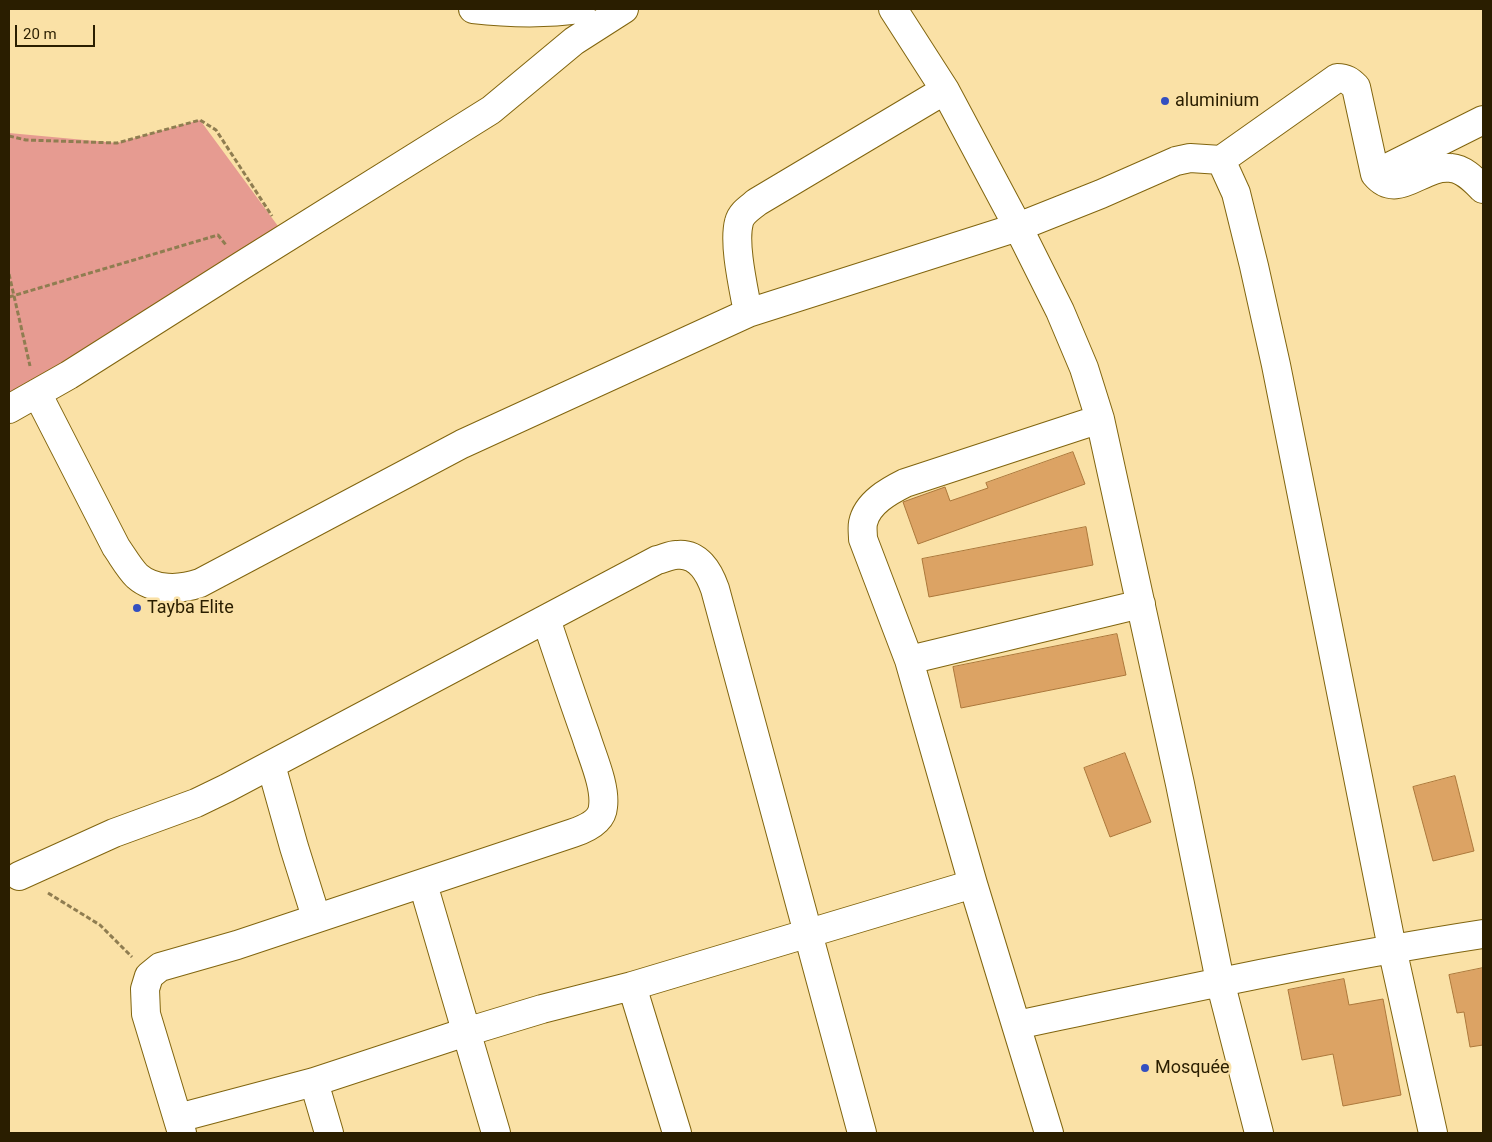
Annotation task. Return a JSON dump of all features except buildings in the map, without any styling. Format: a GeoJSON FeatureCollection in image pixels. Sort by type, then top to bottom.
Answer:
{"type":"FeatureCollection","features":[{"type":"Feature","properties":{"kind":"street"},"geometry":{"type":"LineString","coordinates":[[473,9],[503,12],[581,9]]}},
{"type":"Feature","properties":{"kind":"street"},"geometry":{"type":"LineString","coordinates":[[9,409],[69,374],[491,110],[574,41],[624,9]]}},
{"type":"Feature","properties":{"kind":"street"},"geometry":{"type":"LineString","coordinates":[[893,9],[945,90],[1018,227],[1060,311],[1084,368],[1100,419],[1141,604],[1220,982],[1259,1133]]}},
{"type":"Feature","properties":{"kind":"street"},"geometry":{"type":"LineString","coordinates":[[37,393],[116,547],[128,564],[138,576],[152,584],[164,588],[187,588],[200,583],[462,444],[748,313],[1018,227],[1116,188],[1176,161],[1190,158],[1221,160],[1337,78],[1344,78],[1356,87],[1374,174],[1384,184],[1392,186],[1434,170],[1450,167],[1463,172],[1483,189]]}},
{"type":"Feature","properties":{"kind":"street"},"geometry":{"type":"LineString","coordinates":[[748,313],[738,242],[739,221],[745,212],[757,202],[945,90]]}},
{"type":"Feature","properties":{"kind":"street"},"geometry":{"type":"LineString","coordinates":[[1374,174],[1483,120]]}},
{"type":"Feature","properties":{"kind":"street"},"geometry":{"type":"LineString","coordinates":[[1221,160],[1236,193],[1272,347],[1392,948],[1433,1133]]}},
{"type":"Feature","properties":{"kind":"street"},"geometry":{"type":"LineString","coordinates":[[1049,1133],[973,884],[908,660],[862,539],[863,522],[875,502],[889,491],[905,483],[1100,419]]}},
{"type":"Feature","properties":{"kind":"street"},"geometry":{"type":"LineString","coordinates":[[19,876],[114,833],[196,803],[657,560],[677,554],[695,558],[709,573],[717,599],[862,1133]]}},
{"type":"Feature","properties":{"kind":"street"},"geometry":{"type":"LineString","coordinates":[[908,660],[1141,604]]}},
{"type":"Feature","properties":{"kind":"street"},"geometry":{"type":"LineString","coordinates":[[546,619],[603,791],[604,808],[589,827],[237,945],[160,967],[149,976],[145,989],[146,1014],[180,1126],[466,1032],[632,986],[807,932],[973,884]]}},
{"type":"Feature","properties":{"kind":"street"},"geometry":{"type":"LineString","coordinates":[[271,765],[316,917]]}},
{"type":"Feature","properties":{"kind":"street"},"geometry":{"type":"LineString","coordinates":[[423,884],[496,1133]]}},
{"type":"Feature","properties":{"kind":"street"},"geometry":{"type":"LineString","coordinates":[[1017,1025],[1392,948],[1483,934]]}},
{"type":"Feature","properties":{"kind":"street"},"geometry":{"type":"LineString","coordinates":[[632,986],[677,1133]]}},
{"type":"Feature","properties":{"kind":"street"},"geometry":{"type":"LineString","coordinates":[[314,1082],[329,1133]]}},
{"type":"Feature","properties":{"kind":"path"},"geometry":{"type":"LineString","coordinates":[[9,136],[26,140],[118,143],[200,120],[216,130],[286,237]]}},
{"type":"Feature","properties":{"kind":"path"},"geometry":{"type":"LineString","coordinates":[[9,297],[218,235],[241,266]]}},
{"type":"Feature","properties":{"kind":"path"},"geometry":{"type":"LineString","coordinates":[[9,274],[37,393]]}},
{"type":"Feature","properties":{"kind":"path"},"geometry":{"type":"LineString","coordinates":[[19,876],[100,925],[149,976]]}},
{"type":"Feature","properties":{"kind":"shaded area"},"geometry":{"type":"Polygon","coordinates":[[[200,120],[286,237],[9,406],[9,133],[117,143],[200,120]]]}},
{"type":"Feature","properties":{"kind":"place","name":"aluminium"},"geometry":{"type":"Point","coordinates":[1165,101]}},
{"type":"Feature","properties":{"kind":"place","name":"Tayba Elite"},"geometry":{"type":"Point","coordinates":[137,608]}},
{"type":"Feature","properties":{"kind":"place","name":"Mosquée"},"geometry":{"type":"Point","coordinates":[1145,1068]}}]}
